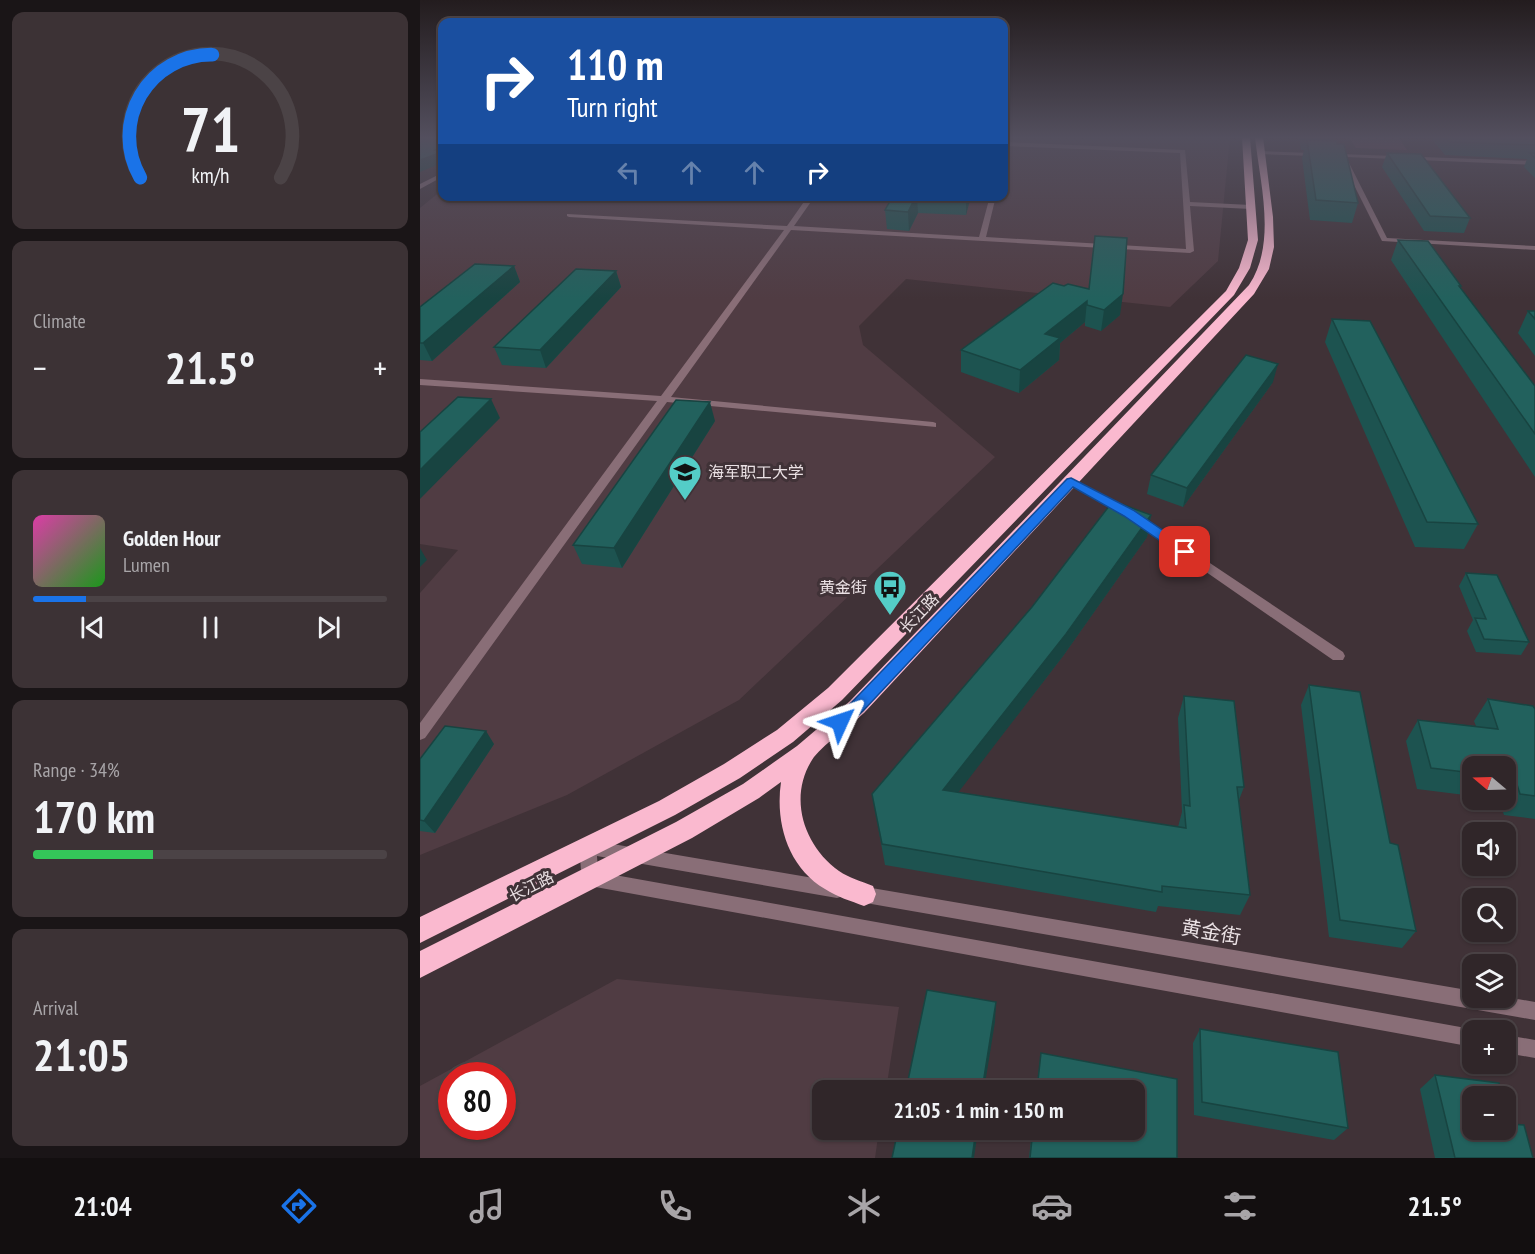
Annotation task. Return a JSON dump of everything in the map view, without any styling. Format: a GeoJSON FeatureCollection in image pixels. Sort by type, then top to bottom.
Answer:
{"type":"FeatureCollection","features":[{"type":"Feature","properties":{"kind":"highway","name":"长江路"},"geometry":{"type":"LineString","coordinates":[[420,930],[667,808],[732,771],[785,736],[835,694],[1230,293],[1243,275],[1251,256],[1253,240],[1250,191]]}},
{"type":"Feature","properties":{"kind":"highway","name":"长江路"},"geometry":{"type":"LineString","coordinates":[[420,965],[636,855],[751,791],[805,752],[857,707],[1247,296],[1259,278],[1267,259],[1269,241],[1264,191]]}},
{"type":"Feature","properties":{"kind":"highway"},"geometry":{"type":"LineString","coordinates":[[805,752],[792,780],[789,809],[795,838],[808,861],[831,881],[864,894]]}},
{"type":"Feature","properties":{"kind":"street"},"geometry":{"type":"LineString","coordinates":[[569,215],[1190,251],[1186,191]]}},
{"type":"Feature","properties":{"kind":"street"},"geometry":{"type":"LineString","coordinates":[[1360,191],[1384,240],[1535,248]]}},
{"type":"Feature","properties":{"kind":"street"},"geometry":{"type":"LineString","coordinates":[[420,734],[809,201]]}},
{"type":"Feature","properties":{"kind":"street"},"geometry":{"type":"LineString","coordinates":[[982,240],[992,201]]}},
{"type":"Feature","properties":{"kind":"street"},"geometry":{"type":"LineString","coordinates":[[1187,204],[1251,207]]}},
{"type":"Feature","properties":{"kind":"street"},"geometry":{"type":"LineString","coordinates":[[420,382],[662,399],[933,425]]}},
{"type":"Feature","properties":{"kind":"street"},"geometry":{"type":"LineString","coordinates":[[1071,481],[1128,513],[1338,656]]}},
{"type":"Feature","properties":{"kind":"street"},"geometry":{"type":"LineString","coordinates":[[589,847],[590,878],[1462,1036]]}},
{"type":"Feature","properties":{"kind":"street","name":"黄金街"},"geometry":{"type":"LineString","coordinates":[[589,847],[1535,1011]]}},
{"type":"Feature","properties":{"kind":"street"},"geometry":{"type":"LineString","coordinates":[[1516,1046],[1535,1049]]}},
{"type":"Feature","properties":{"kind":"shaded area","name":"海军职工大学"},"geometry":{"type":"Polygon","coordinates":[[[1008,191],[1225,191],[1218,261],[1170,307],[906,279],[859,326],[863,345],[995,457],[739,700],[567,795],[420,855],[420,593],[458,550],[420,544],[420,208],[438,193],[438,201],[1008,201],[1008,191]]]}},
{"type":"Feature","properties":{"kind":"shaded area"},"geometry":{"type":"Polygon","coordinates":[[[617,979],[899,1007],[888,1080],[812,1080],[812,1140],[878,1140],[875,1158],[420,1158],[420,1086],[438,1076],[438,1140],[516,1140],[516,1062],[464,1062],[617,979]]]}},
{"type":"Feature","properties":{"kind":"building"},"geometry":{"type":"Polygon","coordinates":[[[1315,191],[1355,191],[1358,203],[1316,200],[1315,191]]]}},
{"type":"Feature","properties":{"kind":"building"},"geometry":{"type":"Polygon","coordinates":[[[1413,191],[1449,191],[1470,218],[1430,216],[1413,191]]]}},
{"type":"Feature","properties":{"kind":"building"},"geometry":{"type":"Polygon","coordinates":[[[890,201],[914,201],[908,212],[885,210],[890,201]]]}},
{"type":"Feature","properties":{"kind":"building"},"geometry":{"type":"Polygon","coordinates":[[[1095,236],[1127,238],[1123,294],[1104,310],[1087,305],[1087,301],[1045,334],[1060,338],[1020,370],[961,350],[1053,283],[1089,289],[1095,236]]]}},
{"type":"Feature","properties":{"kind":"building"},"geometry":{"type":"Polygon","coordinates":[[[1398,240],[1428,241],[1535,386],[1535,434],[1398,240]]]}},
{"type":"Feature","properties":{"kind":"building"},"geometry":{"type":"Polygon","coordinates":[[[475,264],[514,266],[423,343],[420,343],[420,307],[475,264]]]}},
{"type":"Feature","properties":{"kind":"building"},"geometry":{"type":"Polygon","coordinates":[[[576,269],[616,271],[540,350],[494,347],[576,269]]]}},
{"type":"Feature","properties":{"kind":"building"},"geometry":{"type":"Polygon","coordinates":[[[1528,311],[1535,311],[1535,319],[1528,311]]]}},
{"type":"Feature","properties":{"kind":"building"},"geometry":{"type":"Polygon","coordinates":[[[1332,319],[1370,321],[1478,524],[1427,522],[1332,319]]]}},
{"type":"Feature","properties":{"kind":"building"},"geometry":{"type":"Polygon","coordinates":[[[1246,355],[1278,364],[1187,488],[1151,475],[1246,355]]]}},
{"type":"Feature","properties":{"kind":"building"},"geometry":{"type":"Polygon","coordinates":[[[458,397],[491,399],[420,470],[420,432],[458,397]]]}},
{"type":"Feature","properties":{"kind":"building"},"geometry":{"type":"Polygon","coordinates":[[[676,400],[710,402],[614,548],[573,545],[676,400]]]}},
{"type":"Feature","properties":{"kind":"building"},"geometry":{"type":"Polygon","coordinates":[[[1113,501],[1151,515],[1066,634],[943,790],[1186,828],[1184,805],[1190,806],[1184,696],[1234,701],[1244,787],[1237,787],[1250,895],[1162,886],[1162,892],[882,844],[872,794],[1032,607],[1113,501]]]}},
{"type":"Feature","properties":{"kind":"building"},"geometry":{"type":"Polygon","coordinates":[[[1466,573],[1497,575],[1529,642],[1484,639],[1475,618],[1486,619],[1466,573]]]}},
{"type":"Feature","properties":{"kind":"building"},"geometry":{"type":"Polygon","coordinates":[[[1309,685],[1360,692],[1390,843],[1398,845],[1416,931],[1340,920],[1309,685]]]}},
{"type":"Feature","properties":{"kind":"building"},"geometry":{"type":"Polygon","coordinates":[[[1488,699],[1533,706],[1535,709],[1535,796],[1520,794],[1516,781],[1516,756],[1462,756],[1462,772],[1431,768],[1418,720],[1498,729],[1488,699]]]}},
{"type":"Feature","properties":{"kind":"building"},"geometry":{"type":"Polygon","coordinates":[[[445,726],[486,731],[424,821],[420,820],[420,759],[445,726]]]}},
{"type":"Feature","properties":{"kind":"building"},"geometry":{"type":"Polygon","coordinates":[[[927,990],[996,1002],[984,1080],[908,1080],[927,990]]]}},
{"type":"Feature","properties":{"kind":"building"},"geometry":{"type":"Polygon","coordinates":[[[1200,1029],[1338,1052],[1348,1128],[1202,1102],[1200,1029]]]}},
{"type":"Feature","properties":{"kind":"building"},"geometry":{"type":"Polygon","coordinates":[[[1041,1053],[1177,1079],[1177,1158],[1030,1158],[1032,1140],[1145,1140],[1145,1080],[1038,1080],[1041,1053]]]}},
{"type":"Feature","properties":{"kind":"building"},"geometry":{"type":"Polygon","coordinates":[[[1435,1075],[1499,1083],[1500,1086],[1462,1086],[1462,1140],[1516,1140],[1516,1124],[1524,1125],[1533,1158],[1455,1158],[1435,1075]]]}},
{"type":"Feature","properties":{"kind":"building"},"geometry":{"type":"Polygon","coordinates":[[[896,1140],[975,1140],[972,1158],[892,1158],[896,1140]]]}},
{"type":"Feature","properties":{"kind":"place","name":"海军职工大学"},"geometry":{"type":"Point","coordinates":[685,501]}},
{"type":"Feature","properties":{"kind":"place","name":"黄金街"},"geometry":{"type":"Point","coordinates":[890,616]}},
{"type":"Feature","properties":{"kind":"route"},"geometry":{"type":"LineString","coordinates":[[840,722],[857,707],[1071,481],[1128,513],[1185,552]]}}]}
